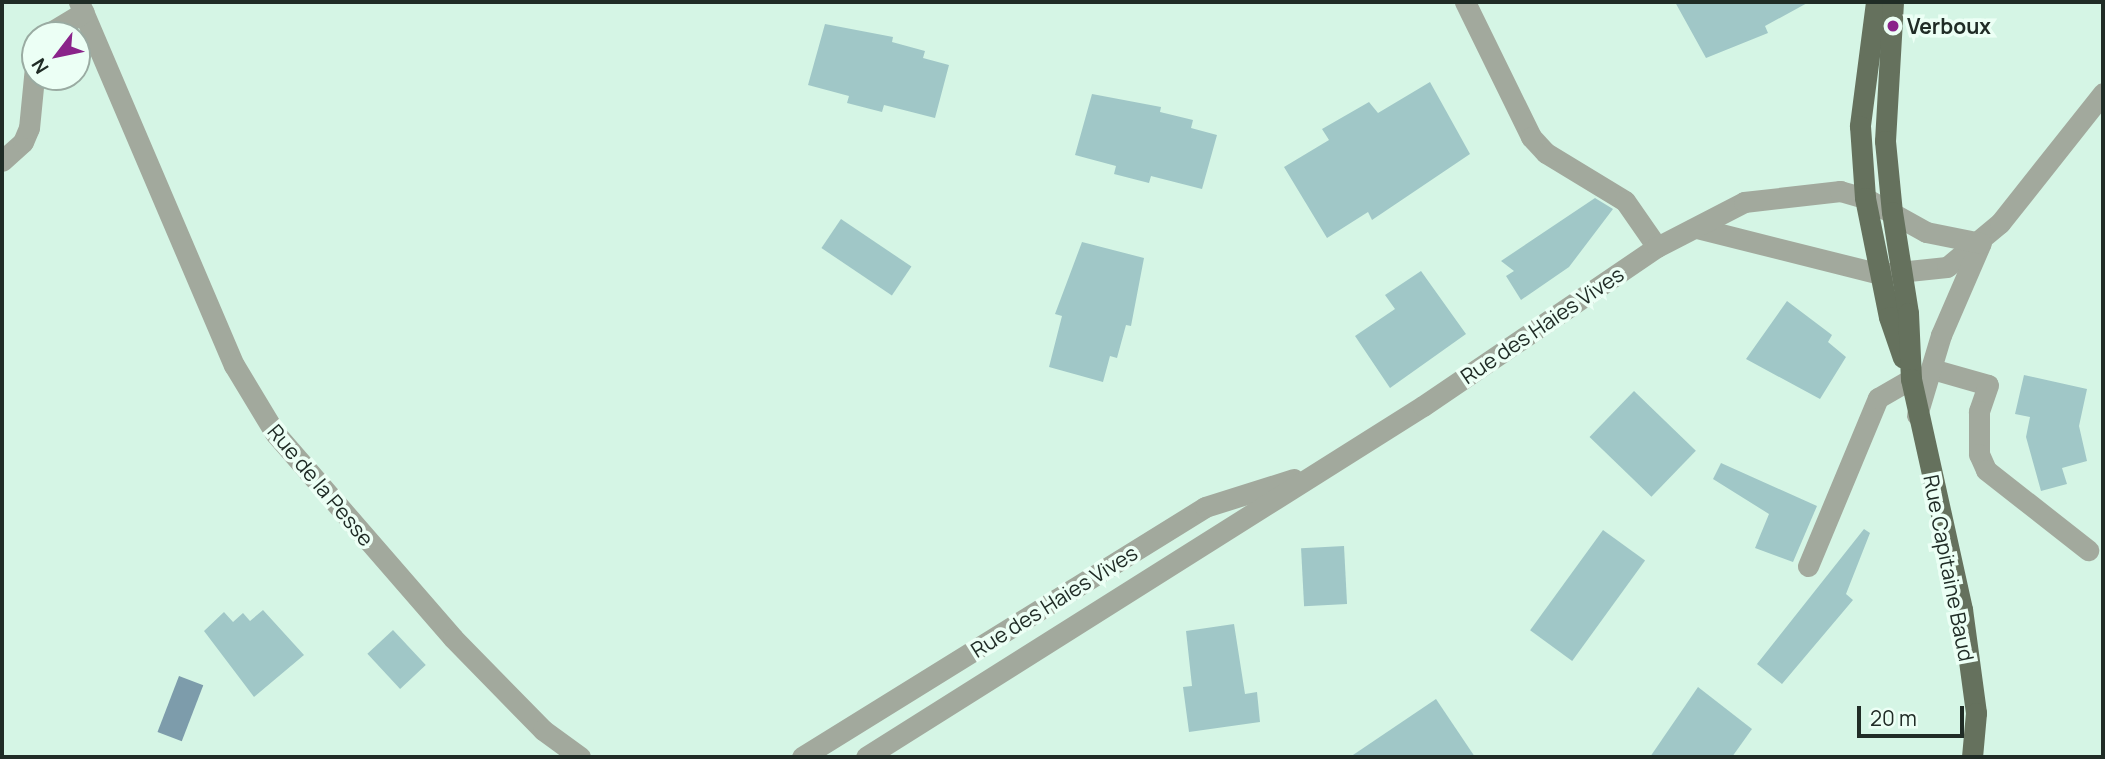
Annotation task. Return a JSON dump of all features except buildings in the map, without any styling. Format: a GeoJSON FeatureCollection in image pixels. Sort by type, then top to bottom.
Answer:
{"type":"FeatureCollection","features":[{"type":"Feature","properties":{"kind":"main road","name":"Rue Capitaine Baud"},"geometry":{"type":"LineString","coordinates":[[1876,2],[1860,126],[1865,198],[1880,274],[1911,379]]}},
{"type":"Feature","properties":{"kind":"main road","name":"Rue Capitaine Baud"},"geometry":{"type":"LineString","coordinates":[[1893,2],[1885,141],[1892,212],[1902,276],[1911,379],[1917,415],[1962,609],[1976,713],[1972,757]]}},
{"type":"Feature","properties":{"kind":"street"},"geometry":{"type":"LineString","coordinates":[[1465,2],[1531,137],[1546,153],[1625,201],[1657,247]]}},
{"type":"Feature","properties":{"kind":"street"},"geometry":{"type":"LineString","coordinates":[[64,21],[81,7]]}},
{"type":"Feature","properties":{"kind":"street","name":"Rue de la Pesse"},"geometry":{"type":"LineString","coordinates":[[81,7],[234,365],[275,433],[453,638],[543,730],[580,757]]}},
{"type":"Feature","properties":{"kind":"street"},"geometry":{"type":"LineString","coordinates":[[2,162],[23,142],[29,128],[33,91]]}},
{"type":"Feature","properties":{"kind":"street"},"geometry":{"type":"LineString","coordinates":[[1697,228],[1880,274],[1902,276],[1947,267],[1980,243],[2103,93]]}},
{"type":"Feature","properties":{"kind":"street","name":"Rue des Haies Vives"},"geometry":{"type":"LineString","coordinates":[[866,757],[1319,471],[1657,247],[1744,202],[1840,191],[1865,198]]}},
{"type":"Feature","properties":{"kind":"street"},"geometry":{"type":"LineString","coordinates":[[1865,198],[1926,233],[1980,243]]}},
{"type":"Feature","properties":{"kind":"street"},"geometry":{"type":"LineString","coordinates":[[1917,415],[1980,243]]}},
{"type":"Feature","properties":{"kind":"street"},"geometry":{"type":"LineString","coordinates":[[1932,369],[1988,385],[1979,411],[1979,454],[1986,471],[2088,550]]}},
{"type":"Feature","properties":{"kind":"street"},"geometry":{"type":"LineString","coordinates":[[1808,566],[1878,398],[1911,379]]}},
{"type":"Feature","properties":{"kind":"street","name":"Rue des Haies Vives"},"geometry":{"type":"LineString","coordinates":[[802,757],[1205,507],[1319,471]]}},
{"type":"Feature","properties":{"kind":"water"},"geometry":{"type":"Polygon","coordinates":[[[179,676],[203,685],[182,741],[157,732],[179,676]]]}},
{"type":"Feature","properties":{"kind":"place","name":"Verboux"},"geometry":{"type":"Point","coordinates":[1893,26]}}]}
